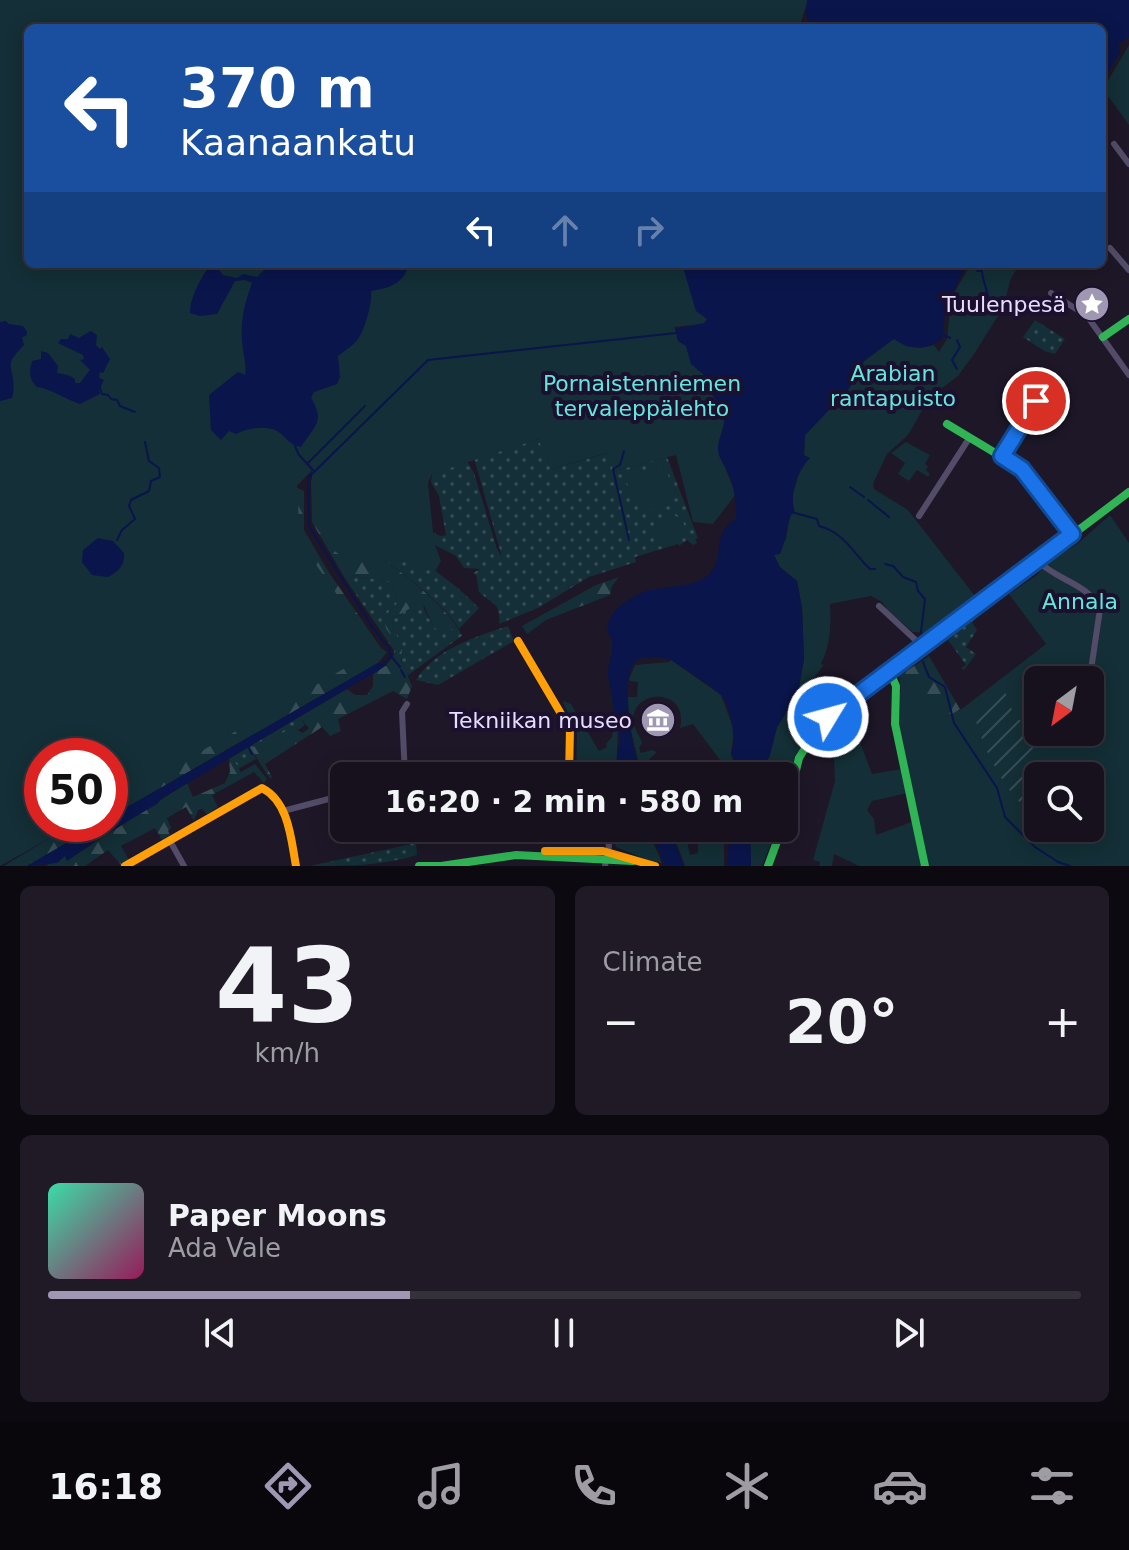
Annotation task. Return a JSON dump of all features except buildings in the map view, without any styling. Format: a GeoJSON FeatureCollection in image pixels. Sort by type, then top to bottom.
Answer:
{"type":"FeatureCollection","features":[{"type":"Feature","properties":{"kind":"street"},"geometry":{"type":"LineString","coordinates":[[1114,144],[1129,164]]}},
{"type":"Feature","properties":{"kind":"street"},"geometry":{"type":"LineString","coordinates":[[1110,248],[1129,270]]}},
{"type":"Feature","properties":{"kind":"street"},"geometry":{"type":"LineString","coordinates":[[1051,293],[1087,316],[1129,375]]}},
{"type":"Feature","properties":{"kind":"street"},"geometry":{"type":"LineString","coordinates":[[1103,337],[1129,319]]}},
{"type":"Feature","properties":{"kind":"street"},"geometry":{"type":"LineString","coordinates":[[1002,456],[1044,388]]}},
{"type":"Feature","properties":{"kind":"street"},"geometry":{"type":"LineString","coordinates":[[947,424],[1022,469],[1072,534]]}},
{"type":"Feature","properties":{"kind":"street"},"geometry":{"type":"LineString","coordinates":[[919,516],[970,437]]}},
{"type":"Feature","properties":{"kind":"street"},"geometry":{"type":"LineString","coordinates":[[797,762],[811,733],[1129,492]]}},
{"type":"Feature","properties":{"kind":"street"},"geometry":{"type":"LineString","coordinates":[[1037,560],[1088,593],[1098,604],[1100,609],[1092,666]]}},
{"type":"Feature","properties":{"kind":"street"},"geometry":{"type":"LineString","coordinates":[[879,606],[922,646]]}},
{"type":"Feature","properties":{"kind":"street"},"geometry":{"type":"LineString","coordinates":[[518,641],[570,729],[569,762]]}},
{"type":"Feature","properties":{"kind":"street"},"geometry":{"type":"LineString","coordinates":[[890,672],[896,686],[895,724],[925,866]]}},
{"type":"Feature","properties":{"kind":"street"},"geometry":{"type":"LineString","coordinates":[[404,762],[402,712],[407,704]]}},
{"type":"Feature","properties":{"kind":"street"},"geometry":{"type":"LineString","coordinates":[[125,866],[262,788],[273,793],[283,811],[296,866]]}},
{"type":"Feature","properties":{"kind":"street"},"geometry":{"type":"LineString","coordinates":[[283,811],[330,799]]}},
{"type":"Feature","properties":{"kind":"street"},"geometry":{"type":"LineString","coordinates":[[170,841],[184,866]]}},
{"type":"Feature","properties":{"kind":"street"},"geometry":{"type":"LineString","coordinates":[[768,866],[777,842]]}},
{"type":"Feature","properties":{"kind":"street"},"geometry":{"type":"LineString","coordinates":[[419,866],[525,855],[605,857],[655,866]]}},
{"type":"Feature","properties":{"kind":"green space","name":"Pornaistenniemen tervaleppälehto"},"geometry":{"type":"Polygon","coordinates":[[[0,0],[808,0],[800,24],[24,24],[24,268],[729,268],[765,318],[674,327],[682,343],[696,348],[727,398],[726,470],[736,494],[713,524],[693,522],[676,455],[614,471],[607,453],[551,469],[538,439],[432,474],[428,483],[434,542],[441,561],[436,570],[421,568],[410,561],[345,558],[333,550],[312,522],[312,470],[297,486],[300,542],[376,650],[128,794],[128,738],[24,738],[24,842],[43,842],[0,866],[0,0]]]}},
{"type":"Feature","properties":{"kind":"green space"},"geometry":{"type":"Polygon","coordinates":[[[1129,45],[1129,125],[1106,93],[1106,84],[1129,45]]]}},
{"type":"Feature","properties":{"kind":"green space","name":"Arabian rantapuisto"},"geometry":{"type":"Polygon","coordinates":[[[969,268],[1017,268],[1011,278],[1003,308],[974,354],[958,376],[930,397],[908,435],[887,454],[873,484],[874,489],[908,510],[975,596],[927,633],[913,632],[882,602],[871,596],[830,604],[830,634],[821,664],[824,665],[807,689],[801,707],[800,716],[812,728],[794,762],[764,762],[769,758],[777,727],[798,693],[804,659],[802,608],[797,581],[779,567],[774,555],[786,539],[793,493],[807,459],[804,455],[805,435],[848,390],[864,361],[894,338],[912,347],[934,345],[939,352],[947,339],[951,298],[969,268]]]}},
{"type":"Feature","properties":{"kind":"green space"},"geometry":{"type":"Polygon","coordinates":[[[1035,320],[1065,339],[1055,354],[1044,351],[1023,337],[1035,320]]]}},
{"type":"Feature","properties":{"kind":"green space"},"geometry":{"type":"Polygon","coordinates":[[[358,435],[406,548],[479,608],[459,629],[434,600],[394,567],[315,514],[312,522],[311,480],[358,435]]]}},
{"type":"Feature","properties":{"kind":"green space"},"geometry":{"type":"Polygon","coordinates":[[[539,439],[551,469],[608,453],[614,471],[667,457],[698,538],[695,539],[697,543],[693,545],[687,540],[679,546],[635,557],[636,562],[589,577],[538,608],[499,624],[497,608],[479,592],[473,573],[480,569],[464,568],[456,556],[431,543],[430,531],[446,535],[439,496],[431,482],[432,474],[467,461],[474,473],[502,557],[474,458],[539,439]]]}},
{"type":"Feature","properties":{"kind":"green space"},"geometry":{"type":"Polygon","coordinates":[[[906,442],[930,455],[925,464],[930,474],[928,477],[917,470],[909,481],[898,474],[905,463],[891,453],[906,442]]]}},
{"type":"Feature","properties":{"kind":"green space"},"geometry":{"type":"Polygon","coordinates":[[[661,466],[667,471],[674,495],[656,513],[630,493],[625,476],[661,466]]]}},
{"type":"Feature","properties":{"kind":"green space"},"geometry":{"type":"Polygon","coordinates":[[[280,480],[304,491],[304,530],[328,571],[381,648],[387,652],[378,663],[128,807],[128,783],[312,599],[280,480]]]}},
{"type":"Feature","properties":{"kind":"green space"},"geometry":{"type":"Polygon","coordinates":[[[667,510],[683,521],[686,533],[682,539],[660,545],[655,526],[667,510]]]}},
{"type":"Feature","properties":{"kind":"green space"},"geometry":{"type":"Polygon","coordinates":[[[315,514],[416,585],[451,618],[461,633],[456,634],[453,629],[439,632],[422,601],[394,618],[392,624],[402,648],[401,660],[412,686],[407,699],[393,691],[338,719],[341,731],[330,736],[322,727],[265,764],[272,777],[270,779],[251,749],[268,746],[268,742],[292,727],[303,733],[309,728],[299,717],[347,689],[355,695],[367,695],[373,686],[373,674],[389,662],[398,644],[385,622],[385,616],[397,604],[393,583],[356,575],[346,580],[312,522],[315,514]]]}},
{"type":"Feature","properties":{"kind":"green space","name":"Annala"},"geometry":{"type":"Polygon","coordinates":[[[1110,515],[1129,543],[1129,866],[927,866],[897,726],[898,693],[901,692],[899,676],[930,718],[939,721],[963,708],[1046,644],[1009,594],[1037,575],[1047,563],[1076,545],[1110,515]]]}},
{"type":"Feature","properties":{"kind":"green space"},"geometry":{"type":"Polygon","coordinates":[[[356,575],[393,583],[397,604],[385,616],[398,644],[395,656],[346,580],[356,575]]]}},
{"type":"Feature","properties":{"kind":"green space"},"geometry":{"type":"Polygon","coordinates":[[[619,577],[610,595],[546,620],[527,634],[522,626],[596,585],[619,577]]]}},
{"type":"Feature","properties":{"kind":"green space"},"geometry":{"type":"Polygon","coordinates":[[[423,600],[433,626],[453,629],[463,635],[407,676],[392,624],[394,618],[423,600]]]}},
{"type":"Feature","properties":{"kind":"green space"},"geometry":{"type":"Polygon","coordinates":[[[980,614],[972,622],[977,630],[966,647],[976,654],[964,670],[961,668],[966,665],[948,640],[980,614]]]}},
{"type":"Feature","properties":{"kind":"green space"},"geometry":{"type":"Polygon","coordinates":[[[508,626],[514,641],[438,685],[416,680],[433,660],[445,652],[508,626]]]}},
{"type":"Feature","properties":{"kind":"green space"},"geometry":{"type":"Polygon","coordinates":[[[929,656],[960,709],[948,718],[927,866],[916,700],[899,676],[929,656]]]}},
{"type":"Feature","properties":{"kind":"green space"},"geometry":{"type":"Polygon","coordinates":[[[671,660],[721,695],[734,730],[731,754],[734,762],[720,760],[693,724],[680,728],[681,714],[676,705],[658,697],[640,704],[634,713],[634,725],[642,743],[639,748],[641,753],[657,752],[646,762],[639,762],[629,723],[628,697],[637,697],[638,682],[629,679],[635,665],[671,660]]]}},
{"type":"Feature","properties":{"kind":"green space"},"geometry":{"type":"Polygon","coordinates":[[[1004,689],[1012,710],[1024,726],[1024,746],[1036,746],[1024,762],[1024,807],[997,771],[973,711],[1004,689]]]}},
{"type":"Feature","properties":{"kind":"green space"},"geometry":{"type":"Polygon","coordinates":[[[563,702],[571,704],[599,751],[607,747],[616,718],[617,762],[576,762],[577,733],[563,702]]]}},
{"type":"Feature","properties":{"kind":"green space"},"geometry":{"type":"Polygon","coordinates":[[[299,717],[305,725],[298,730],[292,727],[268,746],[251,749],[256,759],[238,769],[232,757],[299,717]]]}},
{"type":"Feature","properties":{"kind":"green space"},"geometry":{"type":"Polygon","coordinates":[[[830,726],[833,730],[857,734],[872,774],[902,769],[908,793],[872,801],[867,810],[874,819],[876,835],[914,821],[922,866],[859,866],[834,854],[832,866],[819,866],[820,862],[813,860],[835,781],[833,736],[826,729],[830,726]]]}},
{"type":"Feature","properties":{"kind":"green space"},"geometry":{"type":"Polygon","coordinates":[[[232,757],[241,772],[255,764],[267,779],[264,783],[254,772],[212,795],[218,807],[207,814],[202,809],[198,810],[194,821],[186,807],[167,818],[170,835],[162,840],[155,828],[121,846],[129,860],[121,865],[108,850],[85,866],[46,866],[65,855],[68,860],[96,842],[128,842],[128,821],[187,783],[193,797],[225,783],[230,772],[229,758],[232,757]]]}},
{"type":"Feature","properties":{"kind":"green space"},"geometry":{"type":"Polygon","coordinates":[[[43,842],[68,842],[27,866],[4,866],[43,842]]]}},
{"type":"Feature","properties":{"kind":"green space"},"geometry":{"type":"Polygon","coordinates":[[[598,842],[598,844],[533,843],[598,842]]]}},
{"type":"Feature","properties":{"kind":"green space"},"geometry":{"type":"Polygon","coordinates":[[[614,842],[653,842],[662,863],[648,860],[616,847],[614,842]]]}},
{"type":"Feature","properties":{"kind":"green space"},"geometry":{"type":"Polygon","coordinates":[[[676,842],[687,842],[690,855],[698,853],[698,844],[692,842],[724,842],[724,866],[685,866],[676,842]]]}},
{"type":"Feature","properties":{"kind":"green space"},"geometry":{"type":"Polygon","coordinates":[[[750,842],[771,842],[762,866],[751,866],[750,842]]]}},
{"type":"Feature","properties":{"kind":"green space"},"geometry":{"type":"Polygon","coordinates":[[[416,843],[417,855],[404,859],[364,865],[310,866],[416,843]]]}},
{"type":"Feature","properties":{"kind":"shaded area"},"geometry":{"type":"Polygon","coordinates":[[[807,0],[1129,0],[1129,37],[1118,44],[1120,52],[1106,75],[1106,24],[810,24],[807,0]]]}},
{"type":"Feature","properties":{"kind":"shaded area"},"geometry":{"type":"Polygon","coordinates":[[[208,268],[217,268],[223,275],[237,278],[243,274],[257,277],[266,268],[408,268],[399,281],[371,291],[369,309],[360,335],[338,356],[340,377],[337,384],[314,392],[311,398],[318,419],[301,447],[270,429],[252,429],[236,434],[229,431],[221,440],[211,430],[209,395],[238,372],[245,375],[242,323],[252,283],[235,281],[217,314],[200,316],[190,313],[197,288],[208,268]]]}},
{"type":"Feature","properties":{"kind":"shaded area"},"geometry":{"type":"Polygon","coordinates":[[[683,268],[965,268],[946,306],[942,339],[917,348],[894,339],[864,361],[848,390],[805,435],[804,455],[810,458],[795,484],[795,513],[791,515],[782,549],[780,554],[774,555],[780,567],[797,581],[802,608],[804,659],[798,693],[777,727],[769,758],[764,762],[735,762],[731,754],[732,724],[721,695],[674,662],[658,657],[638,660],[630,671],[629,717],[637,762],[617,762],[620,734],[608,676],[612,648],[608,631],[610,619],[622,605],[646,591],[691,584],[707,576],[716,563],[723,532],[736,519],[733,486],[718,452],[724,418],[703,374],[691,364],[686,346],[678,341],[675,329],[704,323],[707,319],[696,311],[683,268]]]}},
{"type":"Feature","properties":{"kind":"shaded area"},"geometry":{"type":"Polygon","coordinates":[[[0,322],[23,326],[27,332],[22,337],[24,345],[11,362],[12,398],[0,401],[0,322]]]}},
{"type":"Feature","properties":{"kind":"shaded area"},"geometry":{"type":"Polygon","coordinates":[[[91,331],[97,335],[96,345],[100,349],[102,347],[110,359],[103,373],[100,372],[99,378],[104,380],[100,394],[80,404],[34,384],[30,368],[32,361],[41,359],[41,351],[48,353],[58,366],[57,373],[68,375],[75,379],[75,383],[80,383],[90,370],[80,360],[84,359],[83,355],[58,343],[61,339],[68,339],[70,334],[79,338],[91,331]]]}},
{"type":"Feature","properties":{"kind":"shaded area"},"geometry":{"type":"Polygon","coordinates":[[[98,538],[113,541],[124,553],[120,567],[108,577],[92,575],[82,562],[83,550],[98,538]]]}},
{"type":"Feature","properties":{"kind":"shaded area"},"geometry":{"type":"Polygon","coordinates":[[[378,663],[387,665],[128,821],[128,807],[378,663]]]}},
{"type":"Feature","properties":{"kind":"shaded area"},"geometry":{"type":"Polygon","coordinates":[[[68,842],[93,842],[67,861],[65,856],[57,863],[27,866],[68,842]]]}},
{"type":"Feature","properties":{"kind":"shaded area"},"geometry":{"type":"Polygon","coordinates":[[[656,842],[675,842],[684,866],[665,866],[656,842]]]}},
{"type":"Feature","properties":{"kind":"shaded area"},"geometry":{"type":"Polygon","coordinates":[[[729,842],[750,842],[751,866],[727,866],[729,842]]]}},
{"type":"Feature","properties":{"kind":"waterway"},"geometry":{"type":"LineString","coordinates":[[977,271],[982,271],[989,305],[995,310]]}},
{"type":"Feature","properties":{"kind":"waterway"},"geometry":{"type":"LineString","coordinates":[[384,663],[391,656],[389,648],[373,628],[309,526],[308,478],[428,360],[676,333]]}},
{"type":"Feature","properties":{"kind":"waterway"},"geometry":{"type":"LineString","coordinates":[[944,335],[950,338]]}},
{"type":"Feature","properties":{"kind":"waterway"},"geometry":{"type":"LineString","coordinates":[[957,340],[960,347],[952,360],[957,369]]}},
{"type":"Feature","properties":{"kind":"waterway"},"geometry":{"type":"LineString","coordinates":[[100,388],[102,394],[135,412]]}},
{"type":"Feature","properties":{"kind":"waterway"},"geometry":{"type":"LineString","coordinates":[[307,464],[365,406]]}},
{"type":"Feature","properties":{"kind":"waterway"},"geometry":{"type":"LineString","coordinates":[[117,540],[122,530],[135,519],[129,506],[131,500],[149,491],[151,481],[160,477],[159,468],[149,461],[145,442]]}},
{"type":"Feature","properties":{"kind":"waterway"},"geometry":{"type":"LineString","coordinates":[[295,446],[313,470]]}},
{"type":"Feature","properties":{"kind":"waterway"},"geometry":{"type":"LineString","coordinates":[[624,451],[620,465],[613,469],[629,540]]}},
{"type":"Feature","properties":{"kind":"waterway"},"geometry":{"type":"LineString","coordinates":[[850,487],[864,497]]}},
{"type":"Feature","properties":{"kind":"waterway"},"geometry":{"type":"LineString","coordinates":[[868,500],[889,517]]}},
{"type":"Feature","properties":{"kind":"waterway"},"geometry":{"type":"LineString","coordinates":[[795,513],[817,519],[819,526],[835,533],[870,569],[875,569]]}},
{"type":"Feature","properties":{"kind":"waterway"},"geometry":{"type":"LineString","coordinates":[[885,564],[916,582],[918,591],[925,599],[921,632]]}},
{"type":"Feature","properties":{"kind":"waterway"},"geometry":{"type":"LineString","coordinates":[[391,656],[400,667]]}},
{"type":"Feature","properties":{"kind":"waterway"},"geometry":{"type":"LineString","coordinates":[[923,662],[929,677],[945,687],[954,723],[997,788],[1005,817],[1035,847],[1070,866]]}},
{"type":"Feature","properties":{"kind":"waterway"},"geometry":{"type":"LineString","coordinates":[[401,670],[405,677]]}},
{"type":"Feature","properties":{"kind":"waterway"},"geometry":{"type":"LineString","coordinates":[[247,745],[252,754]]}},
{"type":"Feature","properties":{"kind":"traffic: fast"},"geometry":{"type":"LineString","coordinates":[[1103,337],[1129,319]]}},
{"type":"Feature","properties":{"kind":"traffic: fast"},"geometry":{"type":"LineString","coordinates":[[947,424],[1022,469],[1072,534]]}},
{"type":"Feature","properties":{"kind":"traffic: fast"},"geometry":{"type":"LineString","coordinates":[[798,762],[819,726],[1129,492]]}},
{"type":"Feature","properties":{"kind":"traffic: fast"},"geometry":{"type":"LineString","coordinates":[[890,672],[896,686],[895,724],[925,866]]}},
{"type":"Feature","properties":{"kind":"traffic: fast"},"geometry":{"type":"LineString","coordinates":[[768,866],[777,842]]}},
{"type":"Feature","properties":{"kind":"traffic: fast"},"geometry":{"type":"LineString","coordinates":[[441,866],[516,855],[633,861]]}},
{"type":"Feature","properties":{"kind":"traffic: fast"},"geometry":{"type":"LineString","coordinates":[[419,866],[441,866]]}},
{"type":"Feature","properties":{"kind":"traffic: slow"},"geometry":{"type":"LineString","coordinates":[[518,641],[570,729],[569,762]]}},
{"type":"Feature","properties":{"kind":"traffic: slow"},"geometry":{"type":"LineString","coordinates":[[125,866],[262,788],[271,794],[283,812],[296,866]]}},
{"type":"Feature","properties":{"kind":"traffic: slow"},"geometry":{"type":"LineString","coordinates":[[545,851],[603,851],[655,866]]}},
{"type":"Feature","properties":{"kind":"place","name":"Tuulenpesä"},"geometry":{"type":"Point","coordinates":[1092,304]}},
{"type":"Feature","properties":{"kind":"place","name":"Tekniikan museo"},"geometry":{"type":"Point","coordinates":[658,720]}},
{"type":"Feature","properties":{"kind":"route"},"geometry":{"type":"LineString","coordinates":[[828,717],[1072,534],[1022,469],[1002,456],[1036,401]]}}]}
